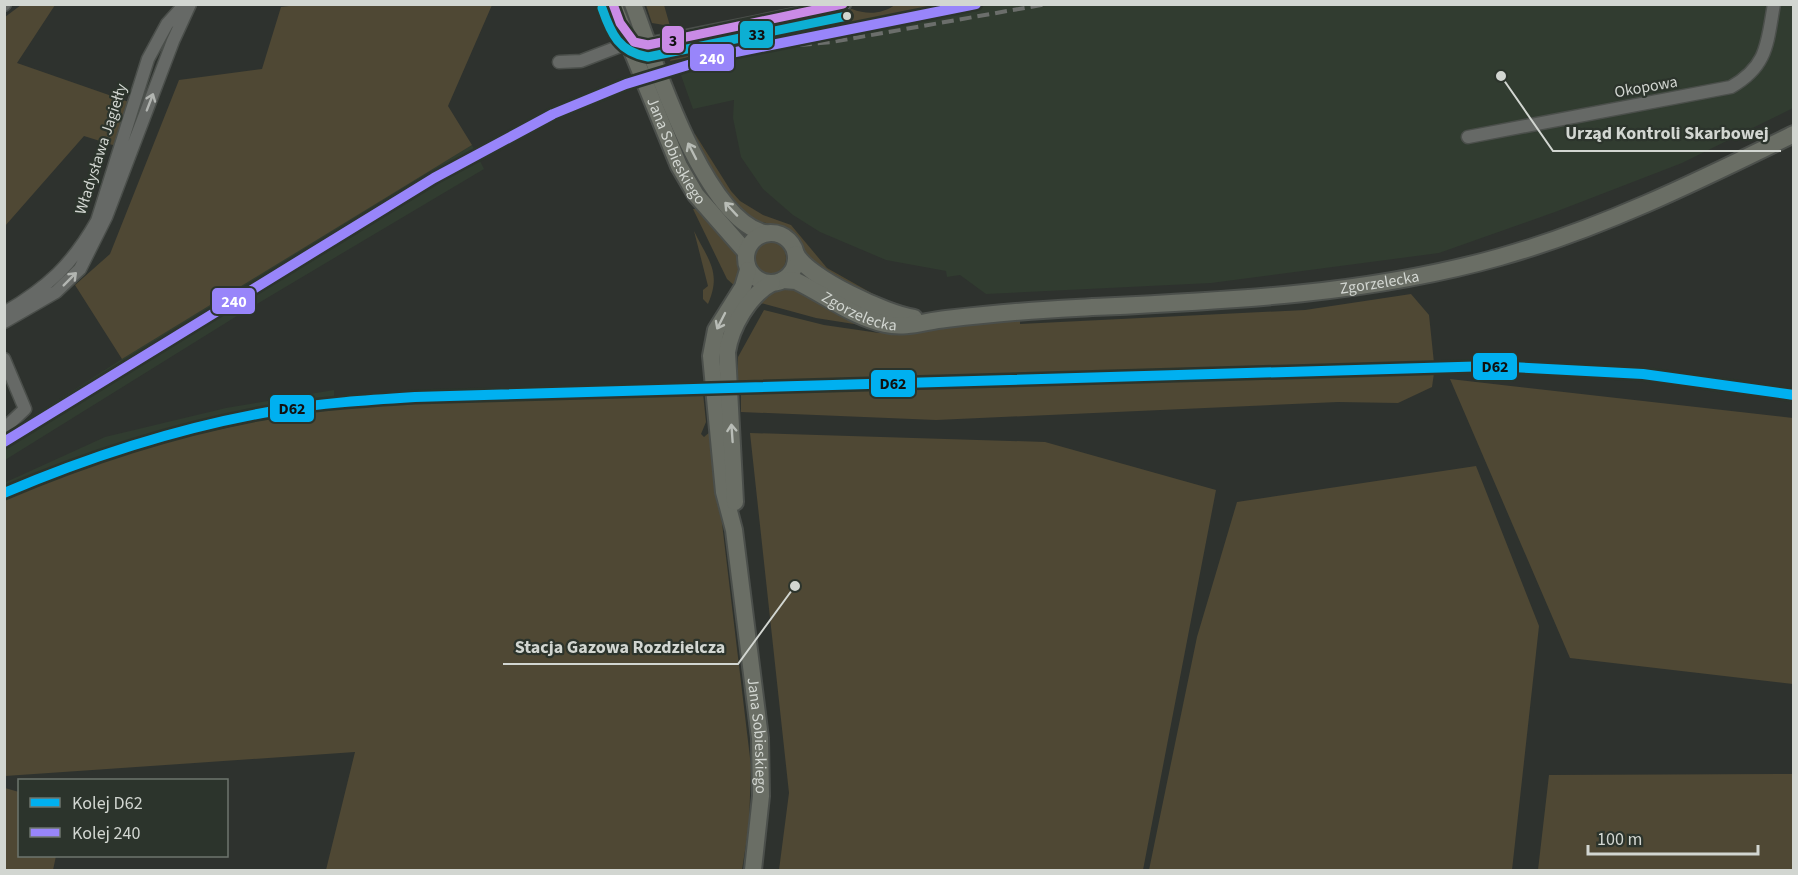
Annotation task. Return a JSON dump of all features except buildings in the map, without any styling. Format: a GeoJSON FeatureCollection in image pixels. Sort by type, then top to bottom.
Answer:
{"type":"FeatureCollection","features":[{"type":"Feature","properties":{"kind":"main road","name":"Jana Sobieskiego"},"geometry":{"type":"LineString","coordinates":[[614,4],[666,141],[696,195],[746,252]]}},
{"type":"Feature","properties":{"kind":"main road","name":"Jana Sobieskiego"},"geometry":{"type":"LineString","coordinates":[[633,4],[680,126],[705,175],[716,192],[742,220],[752,229],[765,233]]}},
{"type":"Feature","properties":{"kind":"main road","name":"Zgorzelecka"},"geometry":{"type":"LineString","coordinates":[[778,282],[796,281],[856,314],[882,323],[918,326],[939,320],[1019,311],[1296,296],[1441,272],[1529,248],[1618,216],[1794,134]]}},
{"type":"Feature","properties":{"kind":"main road"},"geometry":{"type":"LineString","coordinates":[[765,233],[784,237],[796,254],[795,266],[778,282],[758,280],[748,270],[746,252],[750,244],[765,233]]}},
{"type":"Feature","properties":{"kind":"main road","name":"Zgorzelecka"},"geometry":{"type":"LineString","coordinates":[[796,254],[805,267],[884,310],[908,317],[939,320]]}},
{"type":"Feature","properties":{"kind":"main road","name":"Jana Sobieskiego"},"geometry":{"type":"LineString","coordinates":[[748,270],[743,286],[720,321],[711,356],[724,492],[734,530],[760,738],[762,796],[753,870]]}},
{"type":"Feature","properties":{"kind":"main road","name":"Jana Sobieskiego"},"geometry":{"type":"LineString","coordinates":[[734,530],[735,492],[727,352],[731,335],[759,292],[778,282]]}},
{"type":"Feature","properties":{"kind":"street","name":"Władysława Jagiełły"},"geometry":{"type":"LineString","coordinates":[[4,313],[54,280],[87,239],[97,221],[148,59],[167,24],[185,4]]}},
{"type":"Feature","properties":{"kind":"street"},"geometry":{"type":"LineString","coordinates":[[4,322],[56,292],[80,269],[106,217],[173,41],[190,4]]}},
{"type":"Feature","properties":{"kind":"street"},"geometry":{"type":"LineString","coordinates":[[620,22],[634,42],[648,45],[845,4]]}},
{"type":"Feature","properties":{"kind":"street","name":"Okopowa"},"geometry":{"type":"LineString","coordinates":[[1468,136],[1731,87],[1749,77],[1765,55],[1774,4]]}},
{"type":"Feature","properties":{"kind":"street"},"geometry":{"type":"LineString","coordinates":[[559,62],[581,61],[628,43]]}},
{"type":"Feature","properties":{"kind":"street"},"geometry":{"type":"LineString","coordinates":[[644,84],[641,61],[648,45]]}},
{"type":"Feature","properties":{"kind":"street"},"geometry":{"type":"LineString","coordinates":[[4,359],[25,409],[6,427]]}},
{"type":"Feature","properties":{"kind":"shaded area"},"geometry":{"type":"Polygon","coordinates":[[[21,5],[55,5],[17,63],[129,102],[116,146],[84,136],[5,226],[5,17],[21,5]]]}},
{"type":"Feature","properties":{"kind":"shaded area"},"geometry":{"type":"Polygon","coordinates":[[[297,5],[492,5],[448,106],[472,145],[122,359],[75,285],[110,254],[179,80],[262,69],[281,7],[297,5]]]}},
{"type":"Feature","properties":{"kind":"shaded area"},"geometry":{"type":"Polygon","coordinates":[[[646,5],[664,5],[670,26],[652,23],[646,5]]]}},
{"type":"Feature","properties":{"kind":"shaded area"},"geometry":{"type":"Polygon","coordinates":[[[895,5],[950,5],[670,61],[677,47],[852,9],[874,13],[895,5]]]}},
{"type":"Feature","properties":{"kind":"shaded area"},"geometry":{"type":"Polygon","coordinates":[[[963,5],[1793,5],[1793,108],[1682,163],[1555,212],[1439,253],[1211,283],[986,294],[960,275],[947,277],[946,271],[886,260],[820,232],[793,215],[763,189],[741,157],[733,118],[734,100],[693,109],[677,64],[721,52],[963,5]]]}},
{"type":"Feature","properties":{"kind":"shaded area"},"geometry":{"type":"Polygon","coordinates":[[[695,134],[731,191],[740,201],[763,215],[791,225],[827,268],[882,299],[878,303],[805,258],[798,238],[787,228],[749,219],[718,182],[695,139],[695,134]]]}},
{"type":"Feature","properties":{"kind":"shaded area"},"geometry":{"type":"Polygon","coordinates":[[[472,145],[484,169],[245,311],[5,460],[5,434],[122,359],[472,145]]]}},
{"type":"Feature","properties":{"kind":"shaded area"},"geometry":{"type":"Polygon","coordinates":[[[693,209],[701,209],[736,249],[740,277],[737,288],[727,279],[693,209]]]}},
{"type":"Feature","properties":{"kind":"shaded area"},"geometry":{"type":"Polygon","coordinates":[[[694,231],[712,266],[714,283],[708,304],[703,299],[703,290],[708,286],[694,231]]]}},
{"type":"Feature","properties":{"kind":"shaded area"},"geometry":{"type":"Polygon","coordinates":[[[769,241],[781,246],[786,258],[781,270],[769,275],[757,270],[752,258],[757,246],[769,241]]]}},
{"type":"Feature","properties":{"kind":"shaded area"},"geometry":{"type":"Polygon","coordinates":[[[791,287],[873,327],[816,318],[757,302],[770,293],[791,287]]]}},
{"type":"Feature","properties":{"kind":"shaded area"},"geometry":{"type":"Polygon","coordinates":[[[1411,294],[1429,315],[1434,363],[738,381],[738,357],[764,310],[824,325],[879,333],[1020,319],[1020,324],[1305,310],[1411,294]]]}},
{"type":"Feature","properties":{"kind":"shaded area"},"geometry":{"type":"Polygon","coordinates":[[[1434,373],[1432,387],[1398,403],[1338,402],[936,420],[741,412],[741,393],[744,392],[1434,373]]]}},
{"type":"Feature","properties":{"kind":"shaded area"},"geometry":{"type":"Polygon","coordinates":[[[1450,379],[1793,418],[1793,684],[1570,658],[1450,379]]]}},
{"type":"Feature","properties":{"kind":"shaded area"},"geometry":{"type":"Polygon","coordinates":[[[334,390],[334,420],[5,514],[4,483],[105,437],[226,408],[334,390]]]}},
{"type":"Feature","properties":{"kind":"shaded area"},"geometry":{"type":"Polygon","coordinates":[[[703,393],[706,422],[701,434],[704,437],[711,431],[751,766],[749,825],[742,870],[326,870],[355,752],[5,776],[5,500],[69,472],[176,439],[302,411],[433,400],[703,393]]]}},
{"type":"Feature","properties":{"kind":"shaded area"},"geometry":{"type":"Polygon","coordinates":[[[750,433],[1045,442],[1216,490],[1143,870],[779,870],[789,793],[750,433]]]}},
{"type":"Feature","properties":{"kind":"shaded area"},"geometry":{"type":"Polygon","coordinates":[[[1476,466],[1539,626],[1512,870],[1149,870],[1197,637],[1237,502],[1476,466]]]}},
{"type":"Feature","properties":{"kind":"shaded area"},"geometry":{"type":"Polygon","coordinates":[[[1793,774],[1793,870],[1538,870],[1549,775],[1793,774]]]}},
{"type":"Feature","properties":{"kind":"shaded area"},"geometry":{"type":"Polygon","coordinates":[[[5,788],[18,792],[18,857],[56,857],[53,870],[5,870],[5,788]]]}},
{"type":"Feature","properties":{"kind":"railway"},"geometry":{"type":"LineString","coordinates":[[746,50],[832,42],[1047,4]]}},
{"type":"Feature","properties":{"kind":"rail line","name":"240"},"geometry":{"type":"LineString","coordinates":[[4,442],[434,178],[553,114],[626,84],[721,55],[976,4]]}},
{"type":"Feature","properties":{"kind":"rail line","name":"D62"},"geometry":{"type":"LineString","coordinates":[[4,493],[103,455],[205,425],[292,408],[415,397],[1492,366],[1643,374],[1794,395]]}},
{"type":"Feature","properties":{"kind":"transit line","name":"3"},"geometry":{"type":"LineString","coordinates":[[613,4],[620,23],[634,42],[648,45],[843,4]]}},
{"type":"Feature","properties":{"kind":"transit line","name":"33"},"geometry":{"type":"LineString","coordinates":[[602,8],[613,34],[623,46],[638,55],[648,57],[847,16]]}},
{"type":"Feature","properties":{"kind":"place","name":"Urząd Kontroli Skarbowej"},"geometry":{"type":"Point","coordinates":[1501,76]}},
{"type":"Feature","properties":{"kind":"place","name":"Stacja Gazowa Rozdzielcza"},"geometry":{"type":"Point","coordinates":[795,586]}}]}
